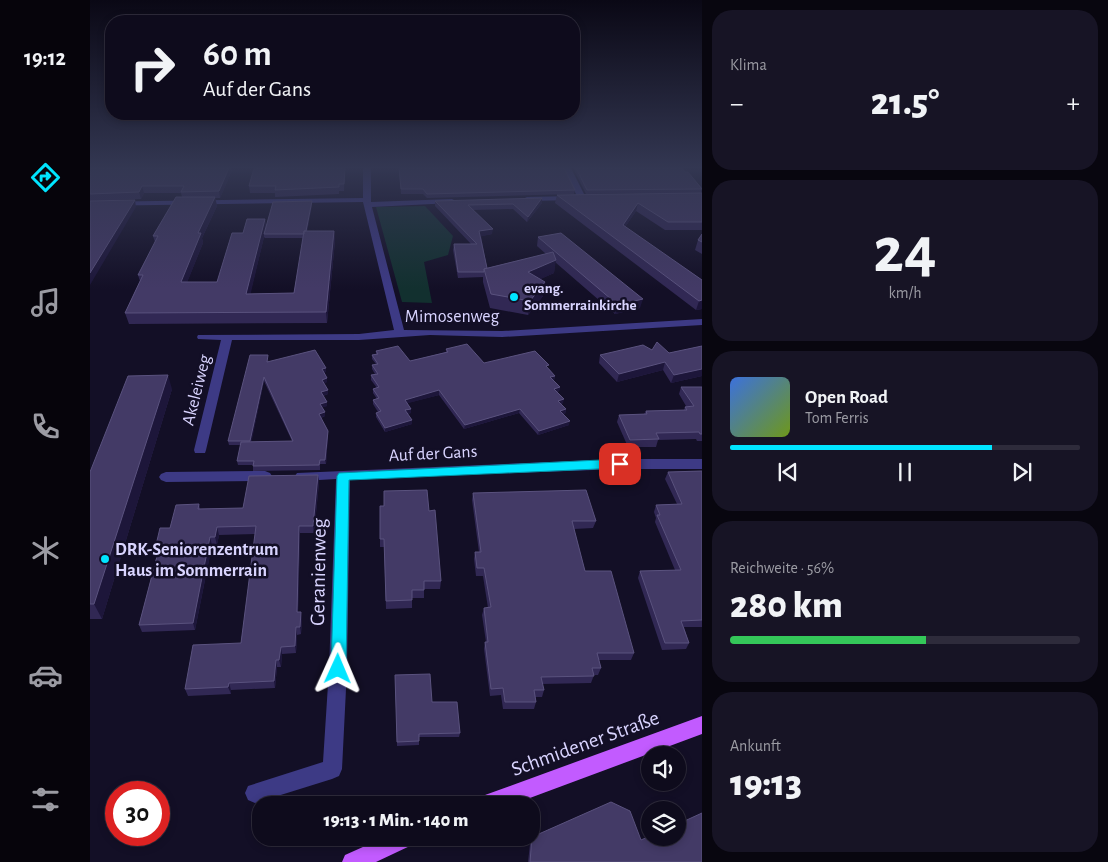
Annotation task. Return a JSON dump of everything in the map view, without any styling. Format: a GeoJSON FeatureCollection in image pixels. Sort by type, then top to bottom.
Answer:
{"type":"FeatureCollection","features":[{"type":"Feature","properties":{"kind":"main road","name":"Schmidener Straße"},"geometry":{"type":"LineString","coordinates":[[509,796],[702,725]]}},
{"type":"Feature","properties":{"kind":"main road"},"geometry":{"type":"LineString","coordinates":[[352,862],[387,846]]}},
{"type":"Feature","properties":{"kind":"street"},"geometry":{"type":"LineString","coordinates":[[367,208],[400,333]]}},
{"type":"Feature","properties":{"kind":"street","name":"Mimosenweg"},"geometry":{"type":"LineString","coordinates":[[202,337],[359,337],[400,333],[520,333],[702,322]]}},
{"type":"Feature","properties":{"kind":"street","name":"Akeleiweg"},"geometry":{"type":"LineString","coordinates":[[200,450],[227,338]]}},
{"type":"Feature","properties":{"kind":"street","name":"Auf der Gans"},"geometry":{"type":"LineString","coordinates":[[166,477],[343,476],[620,464],[702,464]]}},
{"type":"Feature","properties":{"kind":"street","name":"Geranienweg"},"geometry":{"type":"LineString","coordinates":[[255,793],[332,769],[338,669],[343,476]]}},
{"type":"Feature","properties":{"kind":"green space"},"geometry":{"type":"Polygon","coordinates":[[[376,208],[427,208],[453,236],[448,255],[424,262],[432,303],[402,302],[376,208]]]}},
{"type":"Feature","properties":{"kind":"building"},"geometry":{"type":"Polygon","coordinates":[[[90,208],[130,208],[90,273],[90,208]]]}},
{"type":"Feature","properties":{"kind":"building"},"geometry":{"type":"Polygon","coordinates":[[[169,208],[210,208],[198,233],[201,233],[181,282],[217,282],[232,233],[243,233],[247,219],[265,219],[246,294],[294,293],[304,231],[334,231],[326,312],[125,313],[143,275],[138,275],[158,236],[153,236],[169,208]]]}},
{"type":"Feature","properties":{"kind":"building"},"geometry":{"type":"Polygon","coordinates":[[[271,208],[311,208],[304,234],[264,234],[271,208]]]}},
{"type":"Feature","properties":{"kind":"building"},"geometry":{"type":"Polygon","coordinates":[[[442,208],[471,208],[493,229],[479,231],[487,268],[484,269],[484,272],[458,272],[454,244],[477,244],[442,208]]]}},
{"type":"Feature","properties":{"kind":"building"},"geometry":{"type":"Polygon","coordinates":[[[518,208],[534,208],[528,217],[518,208]]]}},
{"type":"Feature","properties":{"kind":"building"},"geometry":{"type":"Polygon","coordinates":[[[575,208],[634,208],[623,225],[702,280],[702,300],[699,301],[575,208]]]}},
{"type":"Feature","properties":{"kind":"building"},"geometry":{"type":"Polygon","coordinates":[[[646,208],[702,208],[702,222],[668,222],[646,208]]]}},
{"type":"Feature","properties":{"kind":"building"},"geometry":{"type":"Polygon","coordinates":[[[561,233],[643,299],[618,305],[538,237],[561,233]]]}},
{"type":"Feature","properties":{"kind":"building"},"geometry":{"type":"Polygon","coordinates":[[[702,234],[702,242],[698,240],[702,234]]]}},
{"type":"Feature","properties":{"kind":"building"},"geometry":{"type":"Polygon","coordinates":[[[553,252],[556,260],[528,272],[545,282],[530,301],[491,294],[484,269],[553,252]]]}},
{"type":"Feature","properties":{"kind":"building"},"geometry":{"type":"Polygon","coordinates":[[[657,342],[669,353],[702,346],[702,369],[674,375],[665,362],[619,374],[600,355],[643,345],[652,350],[657,342]]]}},
{"type":"Feature","properties":{"kind":"building"},"geometry":{"type":"Polygon","coordinates":[[[467,344],[484,363],[535,351],[549,365],[546,366],[555,376],[550,377],[560,387],[554,389],[564,399],[558,401],[566,409],[560,411],[570,421],[539,431],[520,409],[465,425],[439,390],[405,400],[411,409],[405,410],[412,420],[385,428],[376,413],[381,411],[373,400],[379,398],[373,389],[379,387],[371,375],[378,374],[372,365],[378,364],[372,355],[378,354],[376,351],[398,346],[410,361],[448,352],[446,349],[467,344]]]}},
{"type":"Feature","properties":{"kind":"building"},"geometry":{"type":"Polygon","coordinates":[[[315,350],[326,368],[322,369],[327,378],[322,380],[328,390],[321,392],[327,402],[320,404],[325,412],[319,414],[328,431],[325,460],[320,460],[319,465],[253,466],[254,461],[237,461],[241,442],[293,441],[264,377],[250,441],[228,441],[250,355],[268,355],[267,362],[315,350]]]}},
{"type":"Feature","properties":{"kind":"building","name":"DRK-Seniorenzentrum Haus im Sommerrain"},"geometry":{"type":"Polygon","coordinates":[[[168,375],[94,604],[90,604],[90,472],[128,376],[168,375]]]}},
{"type":"Feature","properties":{"kind":"building"},"geometry":{"type":"Polygon","coordinates":[[[681,387],[702,387],[702,434],[699,432],[656,433],[659,439],[630,440],[619,415],[647,414],[646,411],[687,410],[685,407],[694,406],[681,387]]]}},
{"type":"Feature","properties":{"kind":"building"},"geometry":{"type":"Polygon","coordinates":[[[702,471],[702,620],[681,621],[689,643],[665,643],[640,571],[681,570],[657,515],[660,515],[656,505],[682,504],[668,472],[702,471]]]}},
{"type":"Feature","properties":{"kind":"building"},"geometry":{"type":"Polygon","coordinates":[[[318,475],[313,526],[299,526],[297,612],[301,612],[300,627],[296,627],[295,646],[281,647],[279,660],[276,660],[274,681],[229,683],[228,687],[185,689],[193,645],[241,643],[256,526],[217,527],[215,537],[210,537],[193,623],[139,625],[160,545],[156,545],[160,528],[170,528],[176,505],[199,504],[198,509],[243,508],[249,476],[318,475]]]}},
{"type":"Feature","properties":{"kind":"building"},"geometry":{"type":"Polygon","coordinates":[[[427,490],[429,511],[435,510],[441,581],[424,581],[424,590],[412,590],[412,600],[386,601],[384,539],[380,539],[380,506],[384,506],[384,491],[427,490]]]}},
{"type":"Feature","properties":{"kind":"building"},"geometry":{"type":"Polygon","coordinates":[[[586,490],[596,521],[572,521],[585,571],[611,571],[634,653],[597,653],[601,668],[592,668],[594,676],[541,677],[544,690],[534,690],[536,702],[505,702],[503,688],[491,689],[485,642],[488,642],[484,608],[491,607],[484,568],[477,568],[475,552],[481,552],[473,493],[586,490]]]}},
{"type":"Feature","properties":{"kind":"building"},"geometry":{"type":"Polygon","coordinates":[[[430,674],[432,702],[457,702],[460,733],[419,734],[419,741],[397,742],[395,675],[430,674]]]}},
{"type":"Feature","properties":{"kind":"building"},"geometry":{"type":"Polygon","coordinates":[[[611,802],[630,811],[641,840],[641,846],[686,846],[686,820],[702,813],[702,862],[530,862],[531,846],[540,846],[540,833],[611,802]]]}},
{"type":"Feature","properties":{"kind":"place","name":"evang. Sommerrainkirche"},"geometry":{"type":"Point","coordinates":[514,297]}},
{"type":"Feature","properties":{"kind":"place","name":"DRK-Seniorenzentrum Haus im Sommerrain"},"geometry":{"type":"Point","coordinates":[105,559]}},
{"type":"Feature","properties":{"kind":"route"},"geometry":{"type":"LineString","coordinates":[[338,669],[343,476],[620,464]]}}]}
